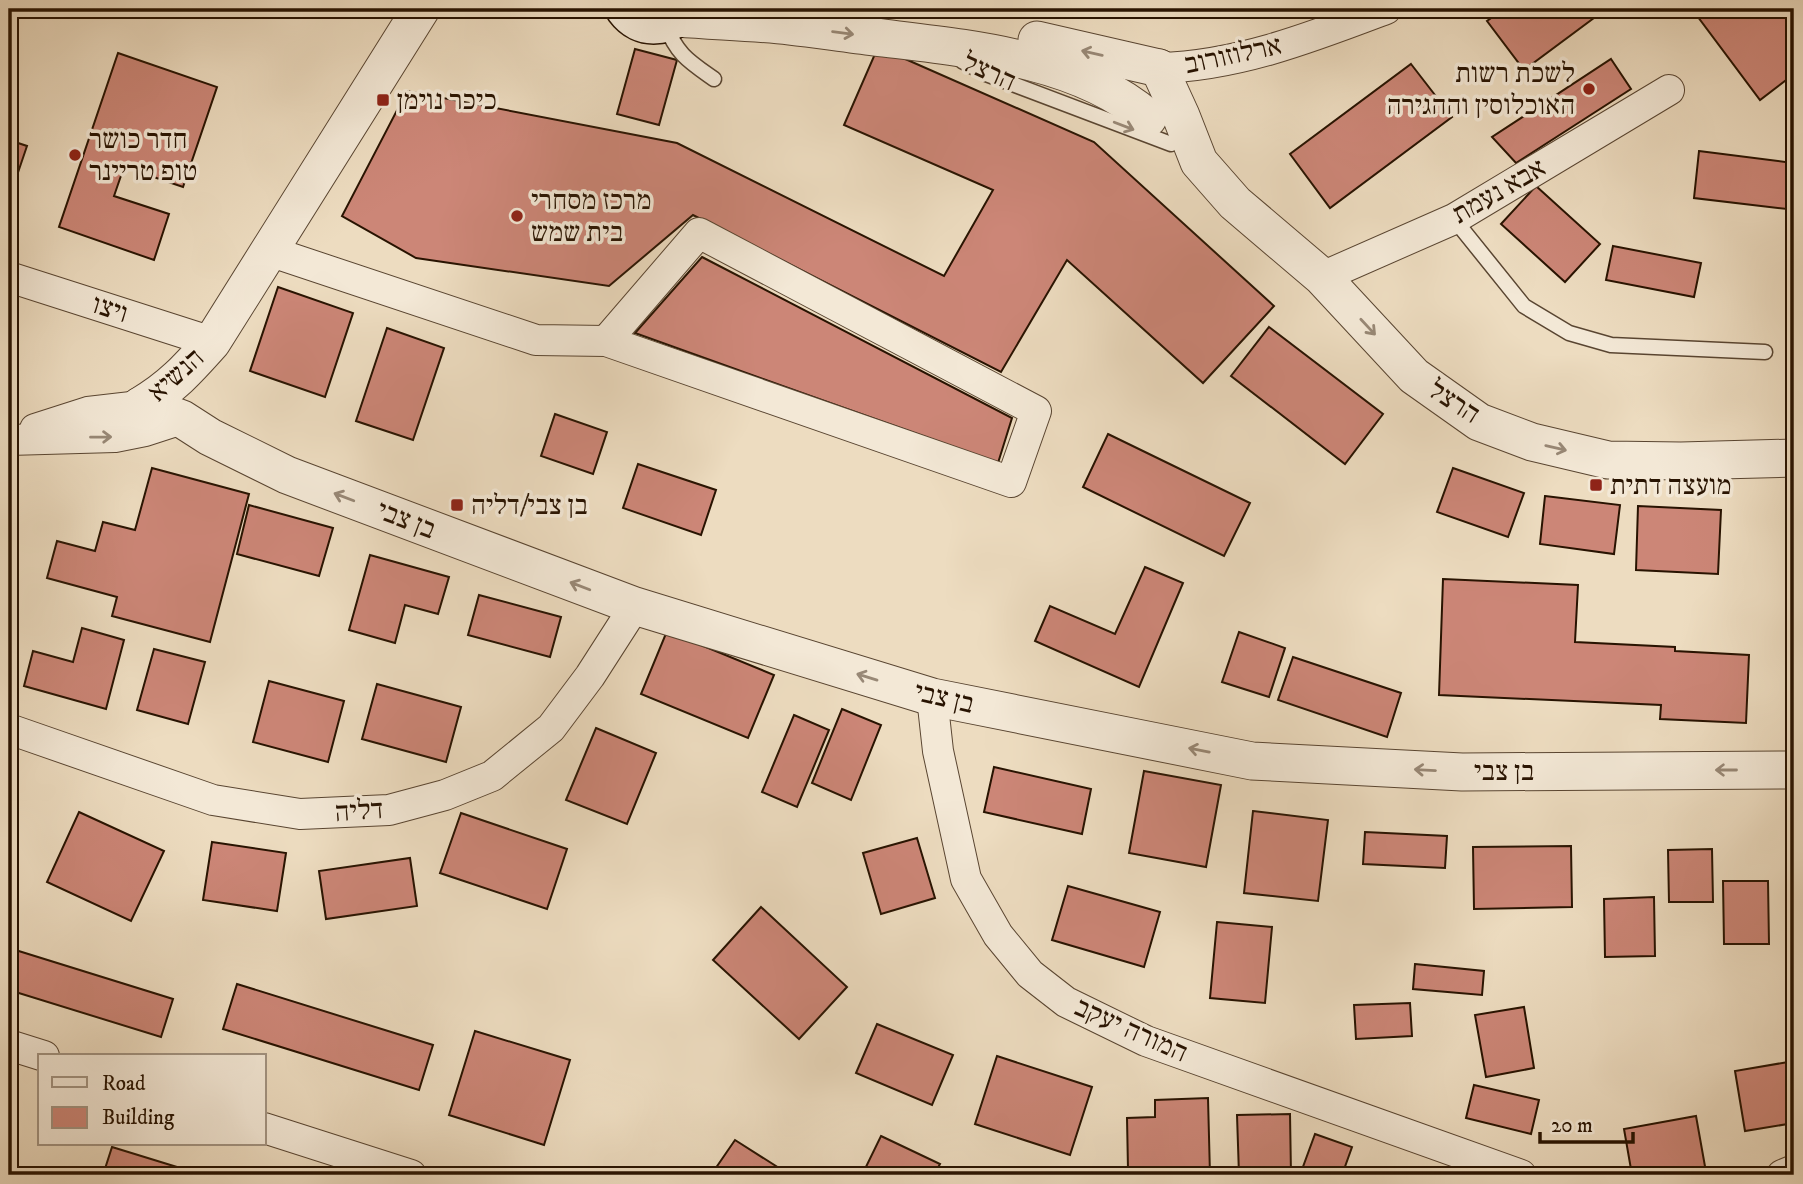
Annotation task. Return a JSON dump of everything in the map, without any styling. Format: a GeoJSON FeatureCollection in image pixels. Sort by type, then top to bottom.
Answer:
{"type":"FeatureCollection","features":[{"type":"Feature","properties":{"kind":"main road"},"geometry":{"type":"LineString","coordinates":[[615,10],[645,23],[677,17]]}},
{"type":"Feature","properties":{"kind":"street"},"geometry":{"type":"LineString","coordinates":[[212,342],[421,9]]}},
{"type":"Feature","properties":{"kind":"street","name":"הרצל"},"geometry":{"type":"LineString","coordinates":[[850,9],[911,16],[1016,36],[1159,68],[1181,116],[1172,141]]}},
{"type":"Feature","properties":{"kind":"street","name":"ארלוזורוב"},"geometry":{"type":"LineString","coordinates":[[1159,68],[1192,67],[1227,61],[1306,39],[1386,9]]}},
{"type":"Feature","properties":{"kind":"street","name":"הרצל"},"geometry":{"type":"LineString","coordinates":[[677,17],[790,26],[926,43],[996,55],[1075,75],[1116,95],[1172,141],[1235,203],[1322,277],[1414,376],[1479,422],[1532,442],[1608,460],[1794,458]]}},
{"type":"Feature","properties":{"kind":"street"},"geometry":{"type":"LineString","coordinates":[[1159,68],[1145,96],[1144,106],[1172,141]]}},
{"type":"Feature","properties":{"kind":"street","name":"אבא נעמת"},"geometry":{"type":"LineString","coordinates":[[1322,277],[1454,219],[1668,90]]}},
{"type":"Feature","properties":{"kind":"street"},"geometry":{"type":"LineString","coordinates":[[269,251],[536,341],[606,341],[1011,482],[1036,411],[699,233],[606,341]]}},
{"type":"Feature","properties":{"kind":"street","name":"ויצו"},"geometry":{"type":"LineString","coordinates":[[9,277],[212,342]]}},
{"type":"Feature","properties":{"kind":"street","name":"הנשיא"},"geometry":{"type":"LineString","coordinates":[[9,439],[88,412],[140,406],[181,377],[212,342]]}},
{"type":"Feature","properties":{"kind":"street","name":"הנשיא"},"geometry":{"type":"LineString","coordinates":[[9,439],[115,437],[182,419],[201,390],[212,342]]}},
{"type":"Feature","properties":{"kind":"street","name":"בן צבי"},"geometry":{"type":"LineString","coordinates":[[140,406],[182,419],[210,437],[287,475],[635,606],[932,697],[1252,761],[1462,772],[1794,771]]}},
{"type":"Feature","properties":{"kind":"street","name":"דליה"},"geometry":{"type":"LineString","coordinates":[[9,729],[213,800],[300,814],[389,810],[444,795],[492,776],[551,728],[590,676],[635,606]]}},
{"type":"Feature","properties":{"kind":"street","name":"המורה יעקב"},"geometry":{"type":"LineString","coordinates":[[932,697],[938,751],[966,879],[998,935],[1030,974],[1066,1002],[1146,1041],[1521,1175]]}},
{"type":"Feature","properties":{"kind":"street"},"geometry":{"type":"LineString","coordinates":[[9,1045],[38,1054]]}},
{"type":"Feature","properties":{"kind":"street"},"geometry":{"type":"LineString","coordinates":[[266,1129],[411,1175]]}},
{"type":"Feature","properties":{"kind":"street"},"geometry":{"type":"LineString","coordinates":[[1782,1175],[1794,1170]]}},
{"type":"Feature","properties":{"kind":"lane"},"geometry":{"type":"LineString","coordinates":[[677,17],[673,45],[688,62],[714,79]]}},
{"type":"Feature","properties":{"kind":"lane"},"geometry":{"type":"LineString","coordinates":[[1454,219],[1524,306],[1569,333],[1611,345],[1765,352]]}},
{"type":"Feature","properties":{"kind":"building"},"geometry":{"type":"Polygon","coordinates":[[[1504,9],[1606,9],[1524,70],[1487,21],[1504,9]]]}},
{"type":"Feature","properties":{"kind":"building"},"geometry":{"type":"Polygon","coordinates":[[[1692,9],[1794,9],[1794,74],[1760,100],[1692,9]]]}},
{"type":"Feature","properties":{"kind":"building","name":"מרכז מסחרי בית שמש"},"geometry":{"type":"Polygon","coordinates":[[[878,47],[1094,142],[1274,306],[1203,383],[1067,260],[1001,372],[693,215],[609,286],[416,258],[342,216],[407,91],[677,143],[944,276],[993,190],[844,125],[878,47]]]}},
{"type":"Feature","properties":{"kind":"building"},"geometry":{"type":"Polygon","coordinates":[[[635,49],[677,60],[659,125],[617,114],[635,49]]]}},
{"type":"Feature","properties":{"kind":"building"},"geometry":{"type":"Polygon","coordinates":[[[118,53],[217,87],[183,187],[124,167],[114,196],[169,214],[154,260],[59,227],[118,53]]]}},
{"type":"Feature","properties":{"kind":"building"},"geometry":{"type":"Polygon","coordinates":[[[1611,59],[1631,89],[1516,163],[1492,137],[1611,59]]]}},
{"type":"Feature","properties":{"kind":"building"},"geometry":{"type":"Polygon","coordinates":[[[1411,64],[1452,117],[1330,208],[1290,154],[1411,64]]]}},
{"type":"Feature","properties":{"kind":"building"},"geometry":{"type":"Polygon","coordinates":[[[9,140],[27,146],[9,199],[9,140]]]}},
{"type":"Feature","properties":{"kind":"building"},"geometry":{"type":"Polygon","coordinates":[[[1699,151],[1793,163],[1787,209],[1694,198],[1699,151]]]}},
{"type":"Feature","properties":{"kind":"building"},"geometry":{"type":"Polygon","coordinates":[[[1536,186],[1600,244],[1565,282],[1501,224],[1536,186]]]}},
{"type":"Feature","properties":{"kind":"building"},"geometry":{"type":"Polygon","coordinates":[[[1613,246],[1701,263],[1694,297],[1606,280],[1613,246]]]}},
{"type":"Feature","properties":{"kind":"building","name":"מרכז מסחרי בית שמש"},"geometry":{"type":"Polygon","coordinates":[[[702,257],[1012,418],[998,463],[635,333],[702,257]]]}},
{"type":"Feature","properties":{"kind":"building"},"geometry":{"type":"Polygon","coordinates":[[[278,287],[353,313],[325,397],[250,371],[278,287]]]}},
{"type":"Feature","properties":{"kind":"building"},"geometry":{"type":"Polygon","coordinates":[[[1269,327],[1383,414],[1345,464],[1231,376],[1269,327]]]}},
{"type":"Feature","properties":{"kind":"building"},"geometry":{"type":"Polygon","coordinates":[[[387,328],[444,348],[413,440],[356,421],[387,328]]]}},
{"type":"Feature","properties":{"kind":"building"},"geometry":{"type":"Polygon","coordinates":[[[555,414],[607,432],[593,474],[541,456],[555,414]]]}},
{"type":"Feature","properties":{"kind":"building"},"geometry":{"type":"Polygon","coordinates":[[[1108,434],[1250,503],[1224,556],[1083,487],[1108,434]]]}},
{"type":"Feature","properties":{"kind":"building"},"geometry":{"type":"Polygon","coordinates":[[[638,464],[716,490],[701,535],[623,508],[638,464]]]}},
{"type":"Feature","properties":{"kind":"building"},"geometry":{"type":"Polygon","coordinates":[[[152,468],[249,494],[210,642],[112,616],[117,597],[47,578],[57,541],[95,551],[103,522],[135,530],[152,468]]]}},
{"type":"Feature","properties":{"kind":"building"},"geometry":{"type":"Polygon","coordinates":[[[1453,468],[1524,493],[1508,537],[1437,512],[1453,468]]]}},
{"type":"Feature","properties":{"kind":"building"},"geometry":{"type":"Polygon","coordinates":[[[1545,496],[1620,505],[1614,554],[1540,544],[1545,496]]]}},
{"type":"Feature","properties":{"kind":"building"},"geometry":{"type":"Polygon","coordinates":[[[249,505],[333,528],[319,576],[237,554],[249,505]]]}},
{"type":"Feature","properties":{"kind":"building"},"geometry":{"type":"Polygon","coordinates":[[[1638,506],[1721,510],[1718,574],[1636,570],[1638,506]]]}},
{"type":"Feature","properties":{"kind":"building"},"geometry":{"type":"Polygon","coordinates":[[[370,555],[449,577],[438,614],[405,605],[395,643],[349,630],[370,555]]]}},
{"type":"Feature","properties":{"kind":"building"},"geometry":{"type":"Polygon","coordinates":[[[1145,567],[1183,583],[1139,687],[1035,641],[1050,606],[1115,634],[1145,567]]]}},
{"type":"Feature","properties":{"kind":"building"},"geometry":{"type":"Polygon","coordinates":[[[1443,579],[1578,585],[1575,642],[1675,647],[1675,651],[1749,655],[1746,723],[1660,719],[1661,705],[1439,695],[1443,579]]]}},
{"type":"Feature","properties":{"kind":"building"},"geometry":{"type":"Polygon","coordinates":[[[479,595],[561,617],[550,657],[468,635],[479,595]]]}},
{"type":"Feature","properties":{"kind":"building"},"geometry":{"type":"Polygon","coordinates":[[[82,628],[124,640],[106,709],[24,686],[33,651],[73,662],[82,628]]]}},
{"type":"Feature","properties":{"kind":"building"},"geometry":{"type":"Polygon","coordinates":[[[667,631],[774,675],[748,738],[641,694],[667,631]]]}},
{"type":"Feature","properties":{"kind":"building"},"geometry":{"type":"Polygon","coordinates":[[[1239,632],[1285,648],[1269,697],[1222,682],[1239,632]]]}},
{"type":"Feature","properties":{"kind":"building"},"geometry":{"type":"Polygon","coordinates":[[[154,649],[205,662],[188,724],[137,710],[154,649]]]}},
{"type":"Feature","properties":{"kind":"building"},"geometry":{"type":"Polygon","coordinates":[[[1293,657],[1401,693],[1387,737],[1278,700],[1293,657]]]}},
{"type":"Feature","properties":{"kind":"building"},"geometry":{"type":"Polygon","coordinates":[[[269,681],[344,701],[328,762],[253,742],[269,681]]]}},
{"type":"Feature","properties":{"kind":"building"},"geometry":{"type":"Polygon","coordinates":[[[377,684],[461,707],[446,762],[362,739],[377,684]]]}},
{"type":"Feature","properties":{"kind":"building"},"geometry":{"type":"Polygon","coordinates":[[[842,709],[881,725],[851,800],[812,783],[842,709]]]}},
{"type":"Feature","properties":{"kind":"building"},"geometry":{"type":"Polygon","coordinates":[[[794,715],[829,730],[797,807],[762,792],[794,715]]]}},
{"type":"Feature","properties":{"kind":"building"},"geometry":{"type":"Polygon","coordinates":[[[596,728],[656,753],[627,824],[566,800],[596,728]]]}},
{"type":"Feature","properties":{"kind":"building"},"geometry":{"type":"Polygon","coordinates":[[[994,767],[1091,789],[1082,834],[984,812],[994,767]]]}},
{"type":"Feature","properties":{"kind":"building"},"geometry":{"type":"Polygon","coordinates":[[[1144,771],[1221,785],[1206,867],[1129,853],[1144,771]]]}},
{"type":"Feature","properties":{"kind":"building"},"geometry":{"type":"Polygon","coordinates":[[[1253,811],[1328,820],[1318,901],[1244,893],[1253,811]]]}},
{"type":"Feature","properties":{"kind":"building"},"geometry":{"type":"Polygon","coordinates":[[[79,812],[164,851],[131,921],[47,882],[79,812]]]}},
{"type":"Feature","properties":{"kind":"building"},"geometry":{"type":"Polygon","coordinates":[[[461,813],[567,849],[547,909],[440,873],[461,813]]]}},
{"type":"Feature","properties":{"kind":"building"},"geometry":{"type":"Polygon","coordinates":[[[1365,832],[1447,836],[1445,868],[1363,864],[1365,832]]]}},
{"type":"Feature","properties":{"kind":"building"},"geometry":{"type":"Polygon","coordinates":[[[917,838],[935,898],[881,914],[863,853],[917,838]]]}},
{"type":"Feature","properties":{"kind":"building"},"geometry":{"type":"Polygon","coordinates":[[[212,842],[286,853],[277,911],[203,900],[212,842]]]}},
{"type":"Feature","properties":{"kind":"building"},"geometry":{"type":"Polygon","coordinates":[[[1571,846],[1572,907],[1474,909],[1473,847],[1571,846]]]}},
{"type":"Feature","properties":{"kind":"building"},"geometry":{"type":"Polygon","coordinates":[[[1712,849],[1713,902],[1669,902],[1668,850],[1712,849]]]}},
{"type":"Feature","properties":{"kind":"building"},"geometry":{"type":"Polygon","coordinates":[[[410,858],[417,906],[326,919],[319,871],[410,858]]]}},
{"type":"Feature","properties":{"kind":"building"},"geometry":{"type":"Polygon","coordinates":[[[1723,881],[1768,881],[1769,944],[1724,944],[1723,881]]]}},
{"type":"Feature","properties":{"kind":"building"},"geometry":{"type":"Polygon","coordinates":[[[1068,886],[1160,912],[1144,967],[1052,940],[1068,886]]]}},
{"type":"Feature","properties":{"kind":"building"},"geometry":{"type":"Polygon","coordinates":[[[1654,897],[1655,956],[1605,957],[1604,899],[1654,897]]]}},
{"type":"Feature","properties":{"kind":"building"},"geometry":{"type":"Polygon","coordinates":[[[761,907],[847,987],[799,1039],[713,960],[761,907]]]}},
{"type":"Feature","properties":{"kind":"building"},"geometry":{"type":"Polygon","coordinates":[[[1217,922],[1272,927],[1265,1003],[1210,998],[1217,922]]]}},
{"type":"Feature","properties":{"kind":"building"},"geometry":{"type":"Polygon","coordinates":[[[9,948],[173,999],[161,1037],[9,990],[9,948]]]}},
{"type":"Feature","properties":{"kind":"building"},"geometry":{"type":"Polygon","coordinates":[[[1415,964],[1484,971],[1482,995],[1413,989],[1415,964]]]}},
{"type":"Feature","properties":{"kind":"building"},"geometry":{"type":"Polygon","coordinates":[[[237,984],[433,1045],[419,1090],[223,1029],[237,984]]]}},
{"type":"Feature","properties":{"kind":"building"},"geometry":{"type":"Polygon","coordinates":[[[1410,1003],[1412,1036],[1356,1039],[1354,1005],[1410,1003]]]}},
{"type":"Feature","properties":{"kind":"building"},"geometry":{"type":"Polygon","coordinates":[[[1524,1007],[1534,1068],[1486,1077],[1475,1015],[1524,1007]]]}},
{"type":"Feature","properties":{"kind":"building"},"geometry":{"type":"Polygon","coordinates":[[[877,1024],[953,1055],[932,1105],[856,1073],[877,1024]]]}},
{"type":"Feature","properties":{"kind":"building"},"geometry":{"type":"Polygon","coordinates":[[[475,1031],[570,1060],[544,1145],[449,1115],[475,1031]]]}},
{"type":"Feature","properties":{"kind":"building"},"geometry":{"type":"Polygon","coordinates":[[[997,1056],[1092,1087],[1070,1155],[975,1124],[997,1056]]]}},
{"type":"Feature","properties":{"kind":"building"},"geometry":{"type":"Polygon","coordinates":[[[1794,1061],[1794,1123],[1745,1131],[1735,1071],[1794,1061]]]}},
{"type":"Feature","properties":{"kind":"building"},"geometry":{"type":"Polygon","coordinates":[[[1474,1085],[1539,1100],[1531,1134],[1466,1118],[1474,1085]]]}},
{"type":"Feature","properties":{"kind":"building"},"geometry":{"type":"Polygon","coordinates":[[[1208,1098],[1210,1175],[1157,1175],[1157,1169],[1128,1169],[1127,1118],[1155,1117],[1155,1100],[1208,1098]]]}},
{"type":"Feature","properties":{"kind":"building"},"geometry":{"type":"Polygon","coordinates":[[[1290,1114],[1291,1175],[1239,1175],[1237,1115],[1290,1114]]]}},
{"type":"Feature","properties":{"kind":"building"},"geometry":{"type":"Polygon","coordinates":[[[1696,1116],[1706,1172],[1689,1175],[1632,1175],[1624,1129],[1696,1116]]]}},
{"type":"Feature","properties":{"kind":"building"},"geometry":{"type":"Polygon","coordinates":[[[1315,1134],[1352,1147],[1342,1175],[1300,1175],[1315,1134]]]}},
{"type":"Feature","properties":{"kind":"building"},"geometry":{"type":"Polygon","coordinates":[[[881,1136],[940,1164],[934,1175],[862,1175],[881,1136]]]}},
{"type":"Feature","properties":{"kind":"building"},"geometry":{"type":"Polygon","coordinates":[[[735,1140],[790,1175],[711,1175],[735,1140]]]}},
{"type":"Feature","properties":{"kind":"building"},"geometry":{"type":"Polygon","coordinates":[[[112,1147],[203,1175],[103,1175],[112,1147]]]}},
{"type":"Feature","properties":{"kind":"place","name":"לשכת רשות האוכלוסין וההגירה"},"geometry":{"type":"Point","coordinates":[1589,89]}},
{"type":"Feature","properties":{"kind":"place","name":"כיכר נוימן"},"geometry":{"type":"Point","coordinates":[383,100]}},
{"type":"Feature","properties":{"kind":"place","name":"חדר כושר טופ טריינר"},"geometry":{"type":"Point","coordinates":[75,155]}},
{"type":"Feature","properties":{"kind":"place","name":"מרכז מסחרי בית שמש"},"geometry":{"type":"Point","coordinates":[517,216]}},
{"type":"Feature","properties":{"kind":"place","name":"מועצה דתית"},"geometry":{"type":"Point","coordinates":[1596,485]}},
{"type":"Feature","properties":{"kind":"place","name":"בן צבי/דליה"},"geometry":{"type":"Point","coordinates":[457,505]}}]}
